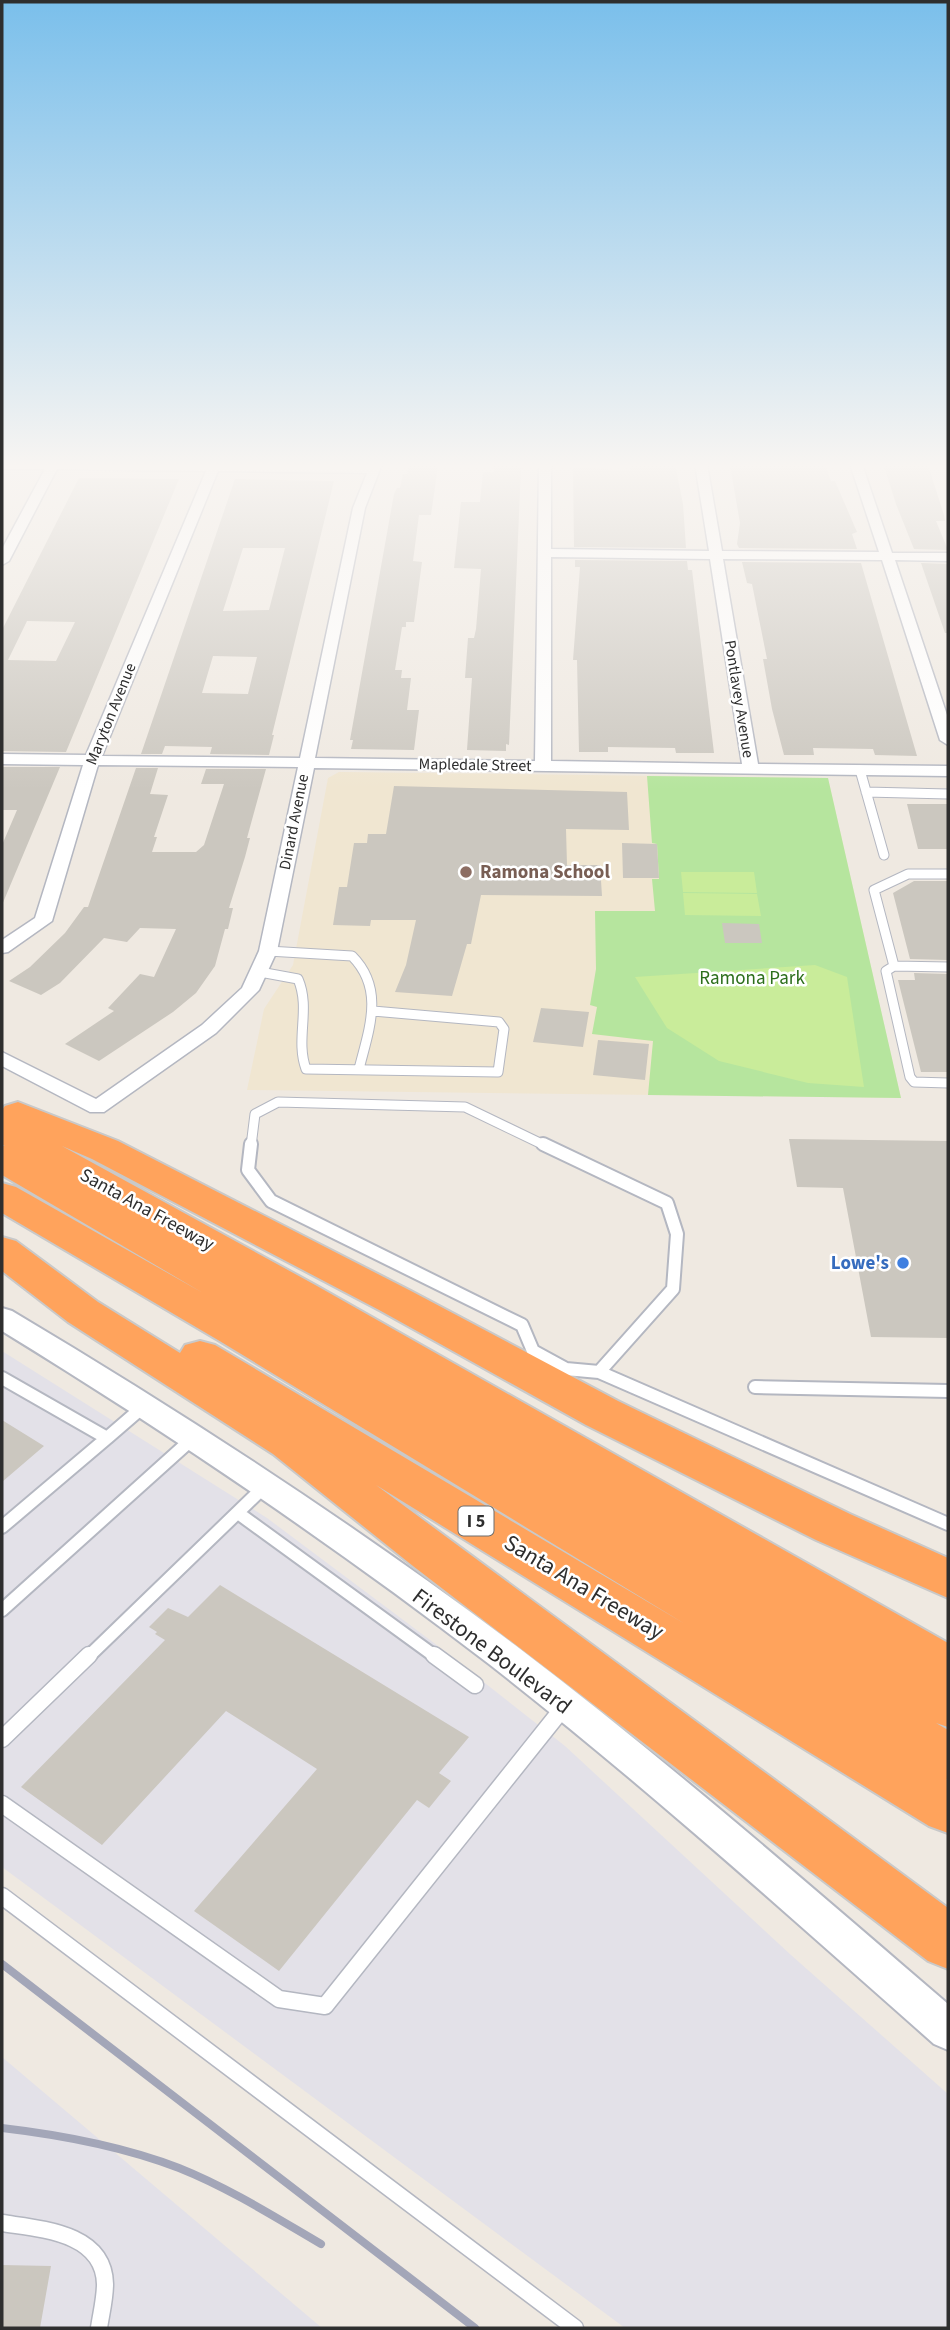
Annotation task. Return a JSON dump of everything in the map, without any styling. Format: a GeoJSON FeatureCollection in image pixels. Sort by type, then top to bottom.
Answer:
{"type":"FeatureCollection","features":[{"type":"Feature","properties":{"kind":"highway"},"geometry":{"type":"LineString","coordinates":[[2,1107],[106,1150],[396,1301],[602,1413],[833,1527],[948,1579]]}},
{"type":"Feature","properties":{"kind":"highway","name":"Santa Ana Freeway"},"geometry":{"type":"LineString","coordinates":[[2,1129],[302,1296],[948,1668]]}},
{"type":"Feature","properties":{"kind":"highway"},"geometry":{"type":"LineString","coordinates":[[2,1158],[948,1705]]}},
{"type":"Feature","properties":{"kind":"highway"},"geometry":{"type":"LineString","coordinates":[[2,1196],[233,1328],[948,1756]]}},
{"type":"Feature","properties":{"kind":"highway","name":"Santa Ana Freeway"},"geometry":{"type":"LineString","coordinates":[[2,1239],[324,1429],[948,1809]]}},
{"type":"Feature","properties":{"kind":"highway"},"geometry":{"type":"LineString","coordinates":[[2,1251],[83,1312],[289,1442],[430,1553],[948,1942]]}},
{"type":"Feature","properties":{"kind":"street","name":"Maryton Avenue"},"geometry":{"type":"LineString","coordinates":[[2,948],[43,921],[92,760],[170,573]]}},
{"type":"Feature","properties":{"kind":"street","name":"Dinard Avenue"},"geometry":{"type":"LineString","coordinates":[[2,1058],[97,1108],[209,1029],[250,990],[268,951],[345,573]]}},
{"type":"Feature","properties":{"kind":"street"},"geometry":{"type":"LineString","coordinates":[[543,766],[544,573]]}},
{"type":"Feature","properties":{"kind":"street","name":"Pontlavey Avenue"},"geometry":{"type":"LineString","coordinates":[[719,573],[751,768]]}},
{"type":"Feature","properties":{"kind":"street"},"geometry":{"type":"LineString","coordinates":[[892,573],[948,740]]}},
{"type":"Feature","properties":{"kind":"street","name":"Mapledale Street"},"geometry":{"type":"LineString","coordinates":[[2,759],[948,771]]}},
{"type":"Feature","properties":{"kind":"street","name":"Firestone Boulevard"},"geometry":{"type":"LineString","coordinates":[[2,1318],[144,1406],[265,1486],[501,1654],[702,1816],[948,2029]]}},
{"type":"Feature","properties":{"kind":"lane"},"geometry":{"type":"LineString","coordinates":[[860,770],[884,855]]}},
{"type":"Feature","properties":{"kind":"lane"},"geometry":{"type":"LineString","coordinates":[[866,792],[948,794]]}},
{"type":"Feature","properties":{"kind":"lane"},"geometry":{"type":"LineString","coordinates":[[894,966],[874,890],[908,874],[948,874]]}},
{"type":"Feature","properties":{"kind":"lane"},"geometry":{"type":"LineString","coordinates":[[268,951],[352,956],[366,970],[373,1011],[359,1069]]}},
{"type":"Feature","properties":{"kind":"lane"},"geometry":{"type":"LineString","coordinates":[[948,967],[894,966],[886,971],[910,1077],[914,1082],[948,1083]]}},
{"type":"Feature","properties":{"kind":"lane"},"geometry":{"type":"LineString","coordinates":[[260,972],[298,979],[306,992],[299,1057],[306,1069],[498,1072],[504,1028],[499,1022],[373,1011]]}},
{"type":"Feature","properties":{"kind":"lane"},"geometry":{"type":"LineString","coordinates":[[600,1372],[673,1289],[677,1234],[667,1203],[465,1107],[278,1102],[255,1114],[248,1170],[271,1201],[522,1325],[533,1351],[566,1369],[600,1372],[948,1524]]}},
{"type":"Feature","properties":{"kind":"lane"},"geometry":{"type":"LineString","coordinates":[[2,1378],[107,1438]]}},
{"type":"Feature","properties":{"kind":"lane"},"geometry":{"type":"LineString","coordinates":[[755,1387],[948,1391]]}},
{"type":"Feature","properties":{"kind":"lane"},"geometry":{"type":"LineString","coordinates":[[2,1527],[144,1406]]}},
{"type":"Feature","properties":{"kind":"lane"},"geometry":{"type":"LineString","coordinates":[[2,1610],[193,1438]]}},
{"type":"Feature","properties":{"kind":"lane"},"geometry":{"type":"LineString","coordinates":[[2,1739],[265,1486]]}},
{"type":"Feature","properties":{"kind":"lane"},"geometry":{"type":"LineString","coordinates":[[238,1513],[475,1685]]}},
{"type":"Feature","properties":{"kind":"lane"},"geometry":{"type":"LineString","coordinates":[[2,1804],[279,1999],[324,2006],[565,1706]]}},
{"type":"Feature","properties":{"kind":"lane"},"geometry":{"type":"LineString","coordinates":[[2,1896],[575,2328]]}},
{"type":"Feature","properties":{"kind":"lane"},"geometry":{"type":"LineString","coordinates":[[2,2223],[75,2236],[100,2257],[105,2282],[99,2328]]}},
{"type":"Feature","properties":{"kind":"shaded area"},"geometry":{"type":"Polygon","coordinates":[[[339,772],[828,778],[901,1098],[247,1090],[264,1009],[293,965],[328,778],[339,772]]]}},
{"type":"Feature","properties":{"kind":"shaded area"},"geometry":{"type":"Polygon","coordinates":[[[2,1351],[267,1518],[434,1643],[565,1746],[791,1955],[948,2094],[948,2328],[625,2328],[2,1867],[2,1351]]]}},
{"type":"Feature","properties":{"kind":"shaded area"},"geometry":{"type":"Polygon","coordinates":[[[2,2057],[322,2328],[2,2328],[2,2057]]]}},
{"type":"Feature","properties":{"kind":"green space","name":"Ramona Park"},"geometry":{"type":"Polygon","coordinates":[[[647,776],[828,778],[901,1098],[648,1095],[653,1041],[592,1034],[597,1007],[590,1005],[596,969],[595,911],[655,911],[652,879],[659,879],[657,844],[652,843],[647,776]]]}},
{"type":"Feature","properties":{"kind":"green space"},"geometry":{"type":"Polygon","coordinates":[[[681,872],[754,872],[757,893],[683,892],[681,872]]]}},
{"type":"Feature","properties":{"kind":"green space"},"geometry":{"type":"Polygon","coordinates":[[[683,893],[757,894],[761,916],[685,915],[683,893]]]}},
{"type":"Feature","properties":{"kind":"green space"},"geometry":{"type":"Polygon","coordinates":[[[815,965],[847,977],[864,1087],[808,1083],[719,1061],[667,1028],[635,977],[815,965]]]}},
{"type":"Feature","properties":{"kind":"building"},"geometry":{"type":"Polygon","coordinates":[[[31,573],[140,573],[66,752],[2,751],[2,630],[31,573]],[[27,621],[8,660],[56,661],[75,622],[27,621]]]}},
{"type":"Feature","properties":{"kind":"building"},"geometry":{"type":"Polygon","coordinates":[[[203,573],[235,573],[223,611],[269,610],[279,573],[312,573],[269,755],[210,754],[212,747],[165,746],[162,754],[141,754],[203,573]],[[213,656],[202,693],[248,694],[257,657],[213,656]]]}},
{"type":"Feature","properties":{"kind":"building"},"geometry":{"type":"Polygon","coordinates":[[[380,573],[421,573],[414,622],[406,622],[406,627],[402,627],[395,670],[402,670],[401,678],[411,678],[407,710],[419,710],[414,750],[351,749],[353,740],[350,740],[380,573]]]}},
{"type":"Feature","properties":{"kind":"building"},"geometry":{"type":"Polygon","coordinates":[[[481,573],[516,573],[509,745],[506,744],[506,751],[467,750],[472,678],[465,678],[468,638],[474,638],[481,573]]]}},
{"type":"Feature","properties":{"kind":"building"},"geometry":{"type":"Polygon","coordinates":[[[580,573],[692,573],[714,753],[676,753],[675,748],[608,747],[608,752],[579,752],[577,660],[573,660],[580,573]]]}},
{"type":"Feature","properties":{"kind":"building"},"geometry":{"type":"Polygon","coordinates":[[[745,573],[864,573],[917,756],[875,755],[873,749],[813,748],[814,755],[784,755],[772,709],[763,659],[767,659],[752,584],[747,583],[745,573]]]}},
{"type":"Feature","properties":{"kind":"building"},"geometry":{"type":"Polygon","coordinates":[[[924,573],[948,573],[948,633],[945,633],[924,573]]]}},
{"type":"Feature","properties":{"kind":"building"},"geometry":{"type":"Polygon","coordinates":[[[2,767],[60,767],[2,905],[2,845],[17,810],[2,810],[2,767]]]}},
{"type":"Feature","properties":{"kind":"building"},"geometry":{"type":"Polygon","coordinates":[[[136,768],[158,768],[150,794],[168,795],[154,837],[157,837],[152,852],[196,852],[204,845],[224,784],[201,784],[206,769],[266,769],[247,838],[250,838],[245,857],[229,908],[233,908],[228,929],[225,929],[215,966],[196,993],[173,1012],[99,1061],[65,1044],[114,1011],[108,1008],[140,974],[154,977],[176,929],[140,928],[127,942],[104,938],[60,983],[41,995],[9,981],[30,967],[65,933],[84,907],[88,907],[136,768]]]}},
{"type":"Feature","properties":{"kind":"building"},"geometry":{"type":"Polygon","coordinates":[[[394,786],[627,792],[629,830],[566,829],[567,865],[600,865],[602,896],[481,895],[471,944],[467,944],[452,996],[395,992],[406,965],[416,920],[371,920],[370,926],[333,925],[339,887],[347,887],[354,843],[367,843],[368,834],[386,834],[394,786]]]}},
{"type":"Feature","properties":{"kind":"building"},"geometry":{"type":"Polygon","coordinates":[[[907,804],[948,804],[948,849],[918,849],[907,804]]]}},
{"type":"Feature","properties":{"kind":"building"},"geometry":{"type":"Polygon","coordinates":[[[622,843],[657,844],[659,878],[623,878],[622,843]]]}},
{"type":"Feature","properties":{"kind":"building"},"geometry":{"type":"Polygon","coordinates":[[[914,881],[948,881],[948,960],[910,959],[893,893],[914,881]]]}},
{"type":"Feature","properties":{"kind":"building"},"geometry":{"type":"Polygon","coordinates":[[[722,923],[759,924],[762,943],[725,943],[722,923]]]}},
{"type":"Feature","properties":{"kind":"building"},"geometry":{"type":"Polygon","coordinates":[[[914,973],[948,974],[948,1072],[921,1072],[898,980],[915,980],[914,973]]]}},
{"type":"Feature","properties":{"kind":"building"},"geometry":{"type":"Polygon","coordinates":[[[541,1008],[589,1012],[583,1047],[533,1042],[541,1008]]]}},
{"type":"Feature","properties":{"kind":"building"},"geometry":{"type":"Polygon","coordinates":[[[598,1040],[649,1044],[645,1080],[593,1075],[598,1040]]]}},
{"type":"Feature","properties":{"kind":"building","name":"Lowe's"},"geometry":{"type":"Polygon","coordinates":[[[789,1139],[948,1141],[948,1338],[871,1337],[843,1188],[797,1187],[789,1139]]]}},
{"type":"Feature","properties":{"kind":"building"},"geometry":{"type":"Polygon","coordinates":[[[2,1420],[44,1446],[2,1482],[2,1420]]]}},
{"type":"Feature","properties":{"kind":"building"},"geometry":{"type":"Polygon","coordinates":[[[220,1585],[469,1737],[439,1773],[451,1781],[429,1808],[417,1800],[279,1971],[194,1911],[317,1769],[226,1711],[102,1845],[21,1787],[165,1640],[149,1627],[168,1608],[188,1617],[220,1585]]]}},
{"type":"Feature","properties":{"kind":"building"},"geometry":{"type":"Polygon","coordinates":[[[2,2265],[51,2266],[40,2328],[2,2328],[2,2265]]]}},
{"type":"Feature","properties":{"kind":"railway"},"geometry":{"type":"LineString","coordinates":[[2,1964],[475,2328]]}},
{"type":"Feature","properties":{"kind":"railway"},"geometry":{"type":"LineString","coordinates":[[2,2128],[92,2142],[179,2168],[234,2194],[321,2244]]}},
{"type":"Feature","properties":{"kind":"place","name":"Ramona School"},"geometry":{"type":"Point","coordinates":[466,872]}},
{"type":"Feature","properties":{"kind":"place","name":"Lowe's"},"geometry":{"type":"Point","coordinates":[903,1263]}}]}
